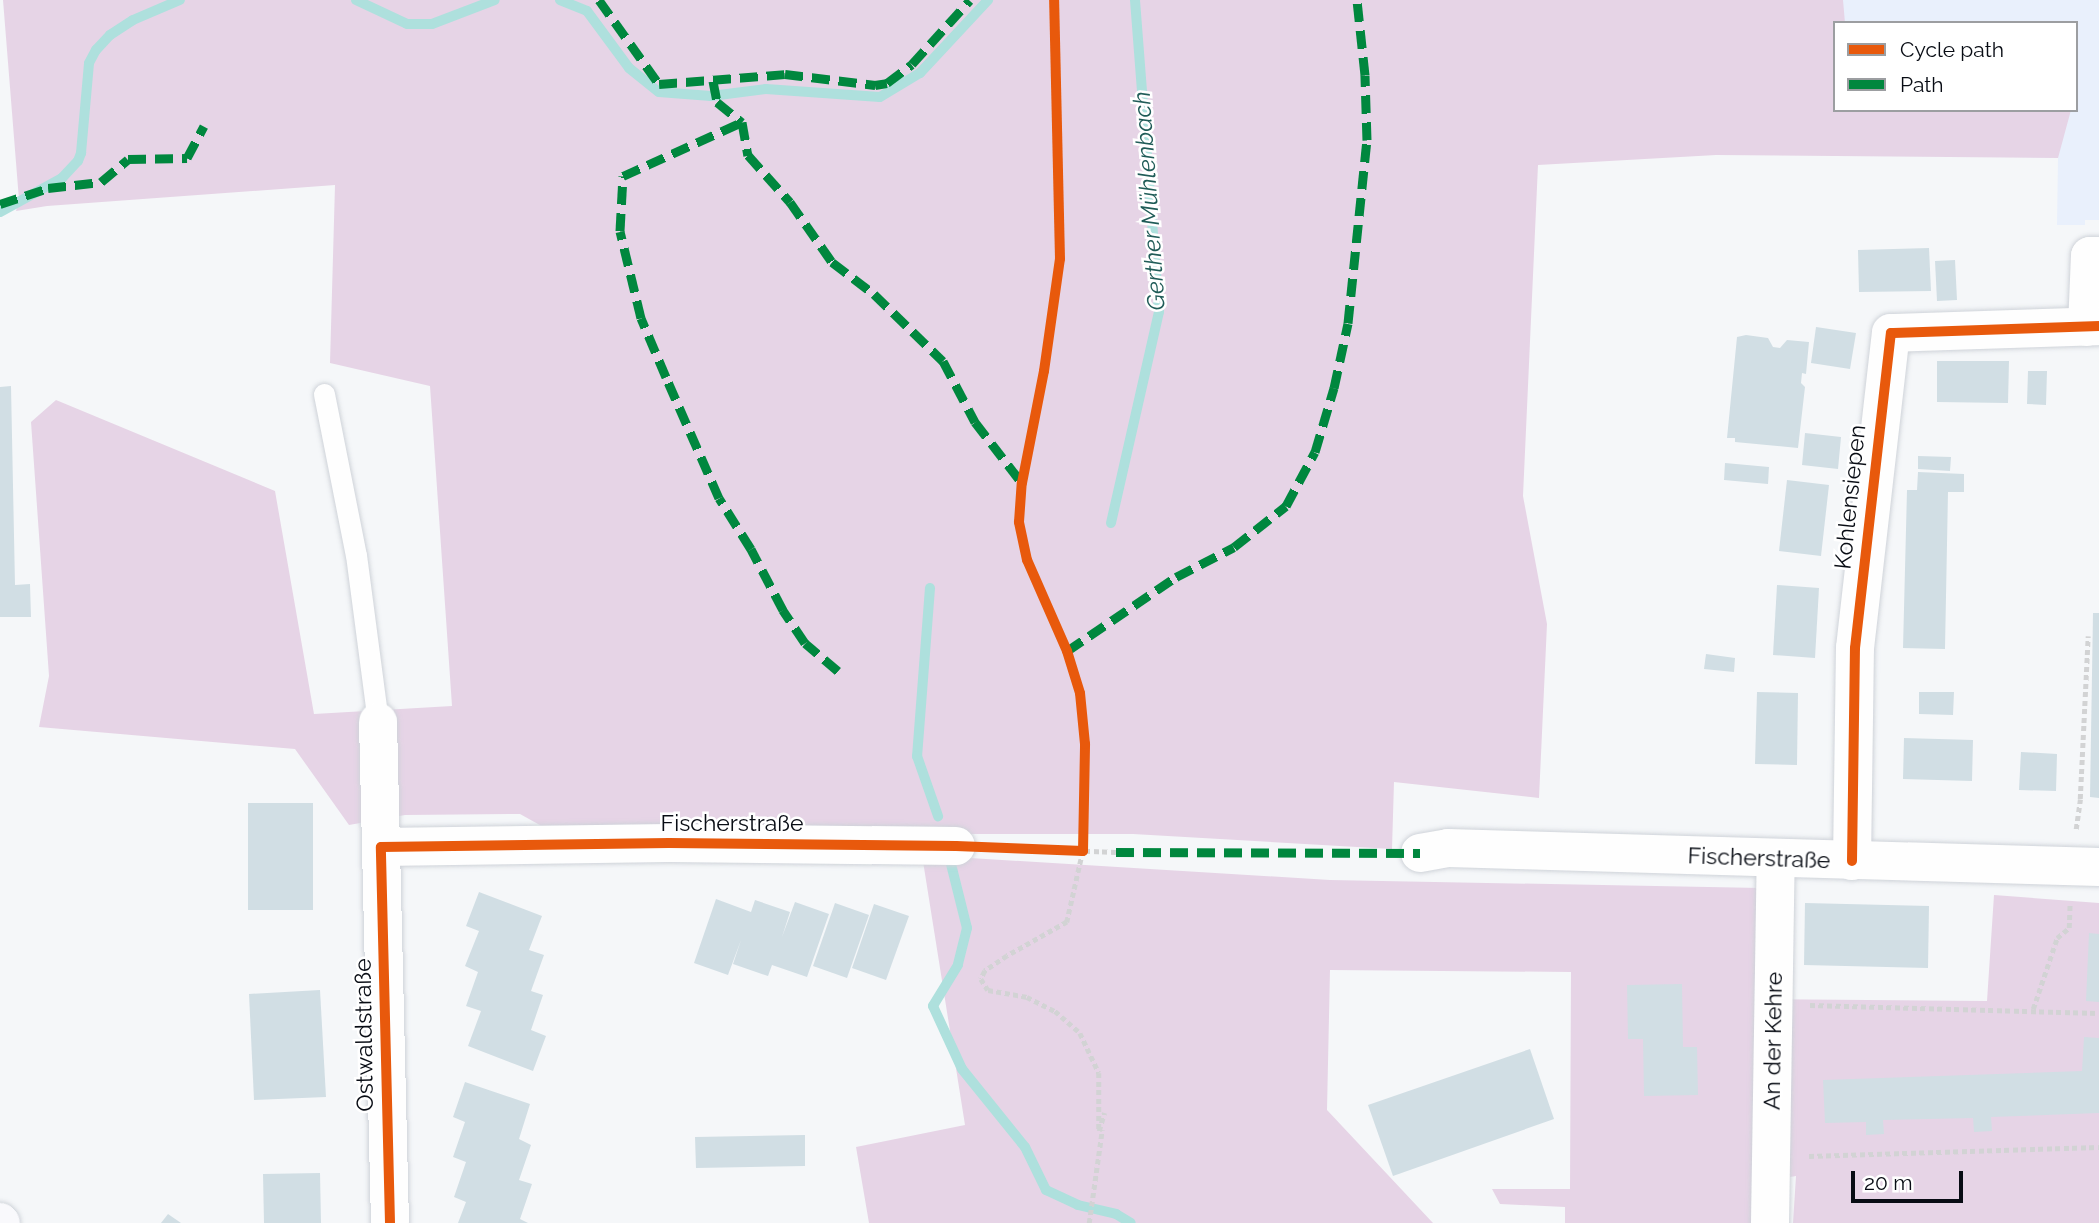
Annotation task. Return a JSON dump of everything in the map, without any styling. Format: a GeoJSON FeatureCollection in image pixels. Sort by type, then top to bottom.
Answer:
{"type":"FeatureCollection","features":[{"type":"Feature","properties":{"kind":"street"},"geometry":{"type":"LineString","coordinates":[[2093,326],[2090,256],[2099,256]]}},
{"type":"Feature","properties":{"kind":"street","name":"Kohlensiepen"},"geometry":{"type":"LineString","coordinates":[[1852,861],[1855,648],[1891,333],[2093,326]]}},
{"type":"Feature","properties":{"kind":"street","name":"Ostwaldstraße"},"geometry":{"type":"LineString","coordinates":[[378,722],[390,1223]]}},
{"type":"Feature","properties":{"kind":"street","name":"Fischerstraße"},"geometry":{"type":"LineString","coordinates":[[381,847],[669,843],[956,846]]}},
{"type":"Feature","properties":{"kind":"street","name":"Fischerstraße"},"geometry":{"type":"LineString","coordinates":[[1420,853],[1448,848],[2085,866]]}},
{"type":"Feature","properties":{"kind":"street","name":"An der Kehre"},"geometry":{"type":"LineString","coordinates":[[1770,1223],[1776,859]]}},
{"type":"Feature","properties":{"kind":"lane","name":"Ostwaldstraße"},"geometry":{"type":"LineString","coordinates":[[324,394],[356,555],[378,722]]}},
{"type":"Feature","properties":{"kind":"path"},"geometry":{"type":"LineString","coordinates":[[2033,1009],[2057,938],[2069,928],[2085,866],[2080,799],[2088,636]]}},
{"type":"Feature","properties":{"kind":"path"},"geometry":{"type":"LineString","coordinates":[[956,846],[1116,852]]}},
{"type":"Feature","properties":{"kind":"path"},"geometry":{"type":"LineString","coordinates":[[1083,851],[1067,922],[1007,956],[985,971],[981,979],[988,990],[1027,997],[1055,1011],[1080,1033],[1099,1073],[1099,1131],[1104,1113],[1089,1223]]}},
{"type":"Feature","properties":{"kind":"path"},"geometry":{"type":"LineString","coordinates":[[1774,1004],[1938,1010],[2033,1009],[2099,1013]]}},
{"type":"Feature","properties":{"kind":"path"},"geometry":{"type":"LineString","coordinates":[[1770,1157],[2099,1147]]}},
{"type":"Feature","properties":{"kind":"shaded area"},"geometry":{"type":"Polygon","coordinates":[[[3,0],[1843,0],[1845,21],[1833,21],[1833,112],[2070,112],[2058,158],[1716,155],[1538,165],[1523,496],[1547,624],[1539,798],[1394,782],[1392,849],[1133,834],[556,834],[520,814],[405,815],[349,825],[295,749],[39,727],[49,676],[31,422],[56,400],[275,491],[314,714],[452,706],[430,386],[330,363],[335,185],[47,206],[16,211],[19,200],[3,0]]]}},
{"type":"Feature","properties":{"kind":"shaded area"},"geometry":{"type":"Polygon","coordinates":[[[1710,0],[2099,0],[2099,220],[2085,220],[2085,225],[2057,225],[2058,158],[1713,150],[1710,0]]]}},
{"type":"Feature","properties":{"kind":"shaded area"},"geometry":{"type":"Polygon","coordinates":[[[922,855],[1330,880],[1761,888],[1755,999],[1987,1001],[1994,895],[2099,903],[2099,1223],[1793,1223],[1796,1176],[1752,1184],[1751,1223],[1565,1223],[1565,1207],[1500,1204],[1492,1189],[1570,1189],[1571,972],[1330,970],[1327,1110],[1433,1223],[869,1223],[856,1147],[965,1125],[922,855]]]}},
{"type":"Feature","properties":{"kind":"building"},"geometry":{"type":"Polygon","coordinates":[[[1929,248],[1931,291],[1859,292],[1858,250],[1929,248]]]}},
{"type":"Feature","properties":{"kind":"building"},"geometry":{"type":"Polygon","coordinates":[[[1955,260],[1957,300],[1937,301],[1935,261],[1955,260]]]}},
{"type":"Feature","properties":{"kind":"building"},"geometry":{"type":"Polygon","coordinates":[[[1816,327],[1856,333],[1850,369],[1811,363],[1816,327]]]}},
{"type":"Feature","properties":{"kind":"building"},"geometry":{"type":"Polygon","coordinates":[[[1746,335],[1768,338],[1773,347],[1780,348],[1787,340],[1809,342],[1806,374],[1802,373],[1801,383],[1805,387],[1798,448],[1735,442],[1735,438],[1727,438],[1737,337],[1746,335]]]}},
{"type":"Feature","properties":{"kind":"building"},"geometry":{"type":"Polygon","coordinates":[[[1937,361],[2009,361],[2008,403],[1937,402],[1937,361]]]}},
{"type":"Feature","properties":{"kind":"building"},"geometry":{"type":"Polygon","coordinates":[[[2028,371],[2047,371],[2046,405],[2027,404],[2028,371]]]}},
{"type":"Feature","properties":{"kind":"building"},"geometry":{"type":"Polygon","coordinates":[[[11,386],[15,585],[30,584],[31,617],[0,617],[0,387],[11,386]]]}},
{"type":"Feature","properties":{"kind":"building"},"geometry":{"type":"Polygon","coordinates":[[[1805,433],[1841,437],[1838,469],[1802,465],[1805,433]]]}},
{"type":"Feature","properties":{"kind":"building"},"geometry":{"type":"Polygon","coordinates":[[[1918,456],[1951,457],[1950,471],[1918,469],[1918,456]]]}},
{"type":"Feature","properties":{"kind":"building"},"geometry":{"type":"Polygon","coordinates":[[[1725,463],[1769,467],[1768,484],[1724,480],[1725,463]]]}},
{"type":"Feature","properties":{"kind":"building"},"geometry":{"type":"Polygon","coordinates":[[[1918,472],[1964,474],[1964,492],[1948,492],[1945,649],[1903,648],[1907,490],[1917,490],[1918,472]]]}},
{"type":"Feature","properties":{"kind":"building"},"geometry":{"type":"Polygon","coordinates":[[[1787,480],[1829,485],[1821,556],[1779,551],[1787,480]]]}},
{"type":"Feature","properties":{"kind":"building"},"geometry":{"type":"Polygon","coordinates":[[[1777,585],[1819,588],[1815,658],[1773,655],[1777,585]]]}},
{"type":"Feature","properties":{"kind":"building"},"geometry":{"type":"Polygon","coordinates":[[[2093,613],[2099,613],[2099,798],[2090,797],[2093,613]]]}},
{"type":"Feature","properties":{"kind":"building"},"geometry":{"type":"Polygon","coordinates":[[[1706,654],[1735,658],[1734,672],[1704,669],[1706,654]]]}},
{"type":"Feature","properties":{"kind":"building"},"geometry":{"type":"Polygon","coordinates":[[[1757,692],[1798,693],[1797,765],[1755,764],[1757,692]]]}},
{"type":"Feature","properties":{"kind":"building"},"geometry":{"type":"Polygon","coordinates":[[[1919,692],[1954,692],[1953,715],[1919,714],[1919,692]]]}},
{"type":"Feature","properties":{"kind":"building"},"geometry":{"type":"Polygon","coordinates":[[[1904,738],[1973,740],[1972,781],[1903,779],[1904,738]]]}},
{"type":"Feature","properties":{"kind":"building"},"geometry":{"type":"Polygon","coordinates":[[[2021,752],[2057,754],[2056,791],[2019,790],[2021,752]]]}},
{"type":"Feature","properties":{"kind":"building"},"geometry":{"type":"Polygon","coordinates":[[[248,803],[313,803],[313,910],[248,910],[248,803]]]}},
{"type":"Feature","properties":{"kind":"building"},"geometry":{"type":"Polygon","coordinates":[[[479,892],[542,916],[529,950],[544,955],[531,991],[543,995],[531,1030],[546,1036],[533,1071],[468,1046],[481,1011],[466,1006],[478,972],[465,966],[479,931],[466,926],[479,892]]]}},
{"type":"Feature","properties":{"kind":"building"},"geometry":{"type":"Polygon","coordinates":[[[716,899],[751,912],[755,900],[790,912],[782,937],[795,902],[829,914],[807,977],[772,965],[768,976],[733,964],[741,940],[728,975],[694,963],[716,899]]]}},
{"type":"Feature","properties":{"kind":"building"},"geometry":{"type":"Polygon","coordinates":[[[835,903],[869,915],[847,978],[813,966],[835,903]]]}},
{"type":"Feature","properties":{"kind":"building"},"geometry":{"type":"Polygon","coordinates":[[[1805,903],[1929,906],[1928,968],[1804,965],[1805,903]]]}},
{"type":"Feature","properties":{"kind":"building"},"geometry":{"type":"Polygon","coordinates":[[[874,904],[909,916],[886,980],[852,968],[874,904]]]}},
{"type":"Feature","properties":{"kind":"building"},"geometry":{"type":"Polygon","coordinates":[[[2089,933],[2099,934],[2099,1002],[2086,1001],[2089,933]]]}},
{"type":"Feature","properties":{"kind":"building"},"geometry":{"type":"Polygon","coordinates":[[[1682,984],[1683,1047],[1697,1047],[1698,1095],[1644,1096],[1643,1039],[1628,1039],[1627,985],[1682,984]]]}},
{"type":"Feature","properties":{"kind":"building"},"geometry":{"type":"Polygon","coordinates":[[[320,990],[326,1097],[254,1100],[249,994],[320,990]]]}},
{"type":"Feature","properties":{"kind":"building"},"geometry":{"type":"Polygon","coordinates":[[[2084,1037],[2099,1038],[2099,1113],[1991,1117],[1992,1131],[1974,1132],[1973,1118],[1883,1120],[1884,1134],[1866,1135],[1866,1122],[1825,1123],[1823,1080],[2082,1071],[2084,1037]]]}},
{"type":"Feature","properties":{"kind":"building"},"geometry":{"type":"Polygon","coordinates":[[[1530,1049],[1554,1119],[1393,1176],[1368,1105],[1530,1049]]]}},
{"type":"Feature","properties":{"kind":"building"},"geometry":{"type":"Polygon","coordinates":[[[465,1082],[530,1104],[519,1139],[531,1145],[519,1180],[532,1184],[520,1219],[528,1223],[458,1223],[466,1202],[454,1197],[466,1162],[453,1157],[465,1122],[453,1117],[465,1082]]]}},
{"type":"Feature","properties":{"kind":"building"},"geometry":{"type":"Polygon","coordinates":[[[805,1135],[805,1166],[696,1168],[695,1137],[805,1135]]]}},
{"type":"Feature","properties":{"kind":"building"},"geometry":{"type":"Polygon","coordinates":[[[320,1173],[321,1223],[264,1223],[263,1174],[320,1173]]]}},
{"type":"Feature","properties":{"kind":"building"},"geometry":{"type":"Polygon","coordinates":[[[168,1214],[181,1223],[161,1223],[168,1214]]]}},
{"type":"Feature","properties":{"kind":"waterway"},"geometry":{"type":"LineString","coordinates":[[0,212],[62,178],[78,161],[89,63],[96,50],[110,35],[133,20],[180,0]]}},
{"type":"Feature","properties":{"kind":"waterway"},"geometry":{"type":"LineString","coordinates":[[356,0],[407,24],[432,24],[495,0]]}},
{"type":"Feature","properties":{"kind":"waterway"},"geometry":{"type":"LineString","coordinates":[[560,0],[587,11],[629,68],[659,92],[711,96],[766,89],[880,97],[920,73],[988,0]]}},
{"type":"Feature","properties":{"kind":"waterway","name":"Gerther Mühlenbach"},"geometry":{"type":"LineString","coordinates":[[1111,523],[1159,312],[1135,0]]}},
{"type":"Feature","properties":{"kind":"waterway","name":"Gerther Mühlenbach"},"geometry":{"type":"LineString","coordinates":[[930,588],[917,756],[938,816]]}},
{"type":"Feature","properties":{"kind":"waterway","name":"Gerther Mühlenbach"},"geometry":{"type":"LineString","coordinates":[[951,864],[967,928],[958,965],[933,1006],[962,1069],[1025,1147],[1046,1190],[1078,1205],[1116,1214],[1131,1223]]}},
{"type":"Feature","properties":{"kind":"marked path"},"geometry":{"type":"LineString","coordinates":[[599,0],[659,84],[785,74],[875,85],[887,83],[912,64],[970,0]]}},
{"type":"Feature","properties":{"kind":"marked path"},"geometry":{"type":"LineString","coordinates":[[1067,651],[1176,577],[1234,547],[1286,506],[1315,452],[1334,388],[1348,323],[1367,140],[1365,75],[1357,0]]}},
{"type":"Feature","properties":{"kind":"marked path"},"geometry":{"type":"LineString","coordinates":[[713,81],[717,102],[742,122]]}},
{"type":"Feature","properties":{"kind":"marked path"},"geometry":{"type":"LineString","coordinates":[[838,671],[805,643],[783,610],[751,549],[719,498],[666,377],[641,318],[620,231],[623,176],[742,122],[748,155],[790,202],[832,262],[874,294],[943,361],[975,422],[1022,483]]}},
{"type":"Feature","properties":{"kind":"marked path"},"geometry":{"type":"LineString","coordinates":[[0,204],[48,188],[101,182],[128,159],[187,158],[204,126]]}},
{"type":"Feature","properties":{"kind":"marked path"},"geometry":{"type":"LineString","coordinates":[[1116,852],[1420,853]]}},
{"type":"Feature","properties":{"kind":"cycle path"},"geometry":{"type":"LineString","coordinates":[[390,1223],[381,847],[669,843],[956,846],[1083,851],[1085,744],[1080,693],[1067,651],[1027,560],[1019,522],[1022,483],[1044,371],[1060,259],[1054,0]]}},
{"type":"Feature","properties":{"kind":"cycle path"},"geometry":{"type":"LineString","coordinates":[[1852,861],[1855,648],[1891,333],[2099,326]]}}]}
